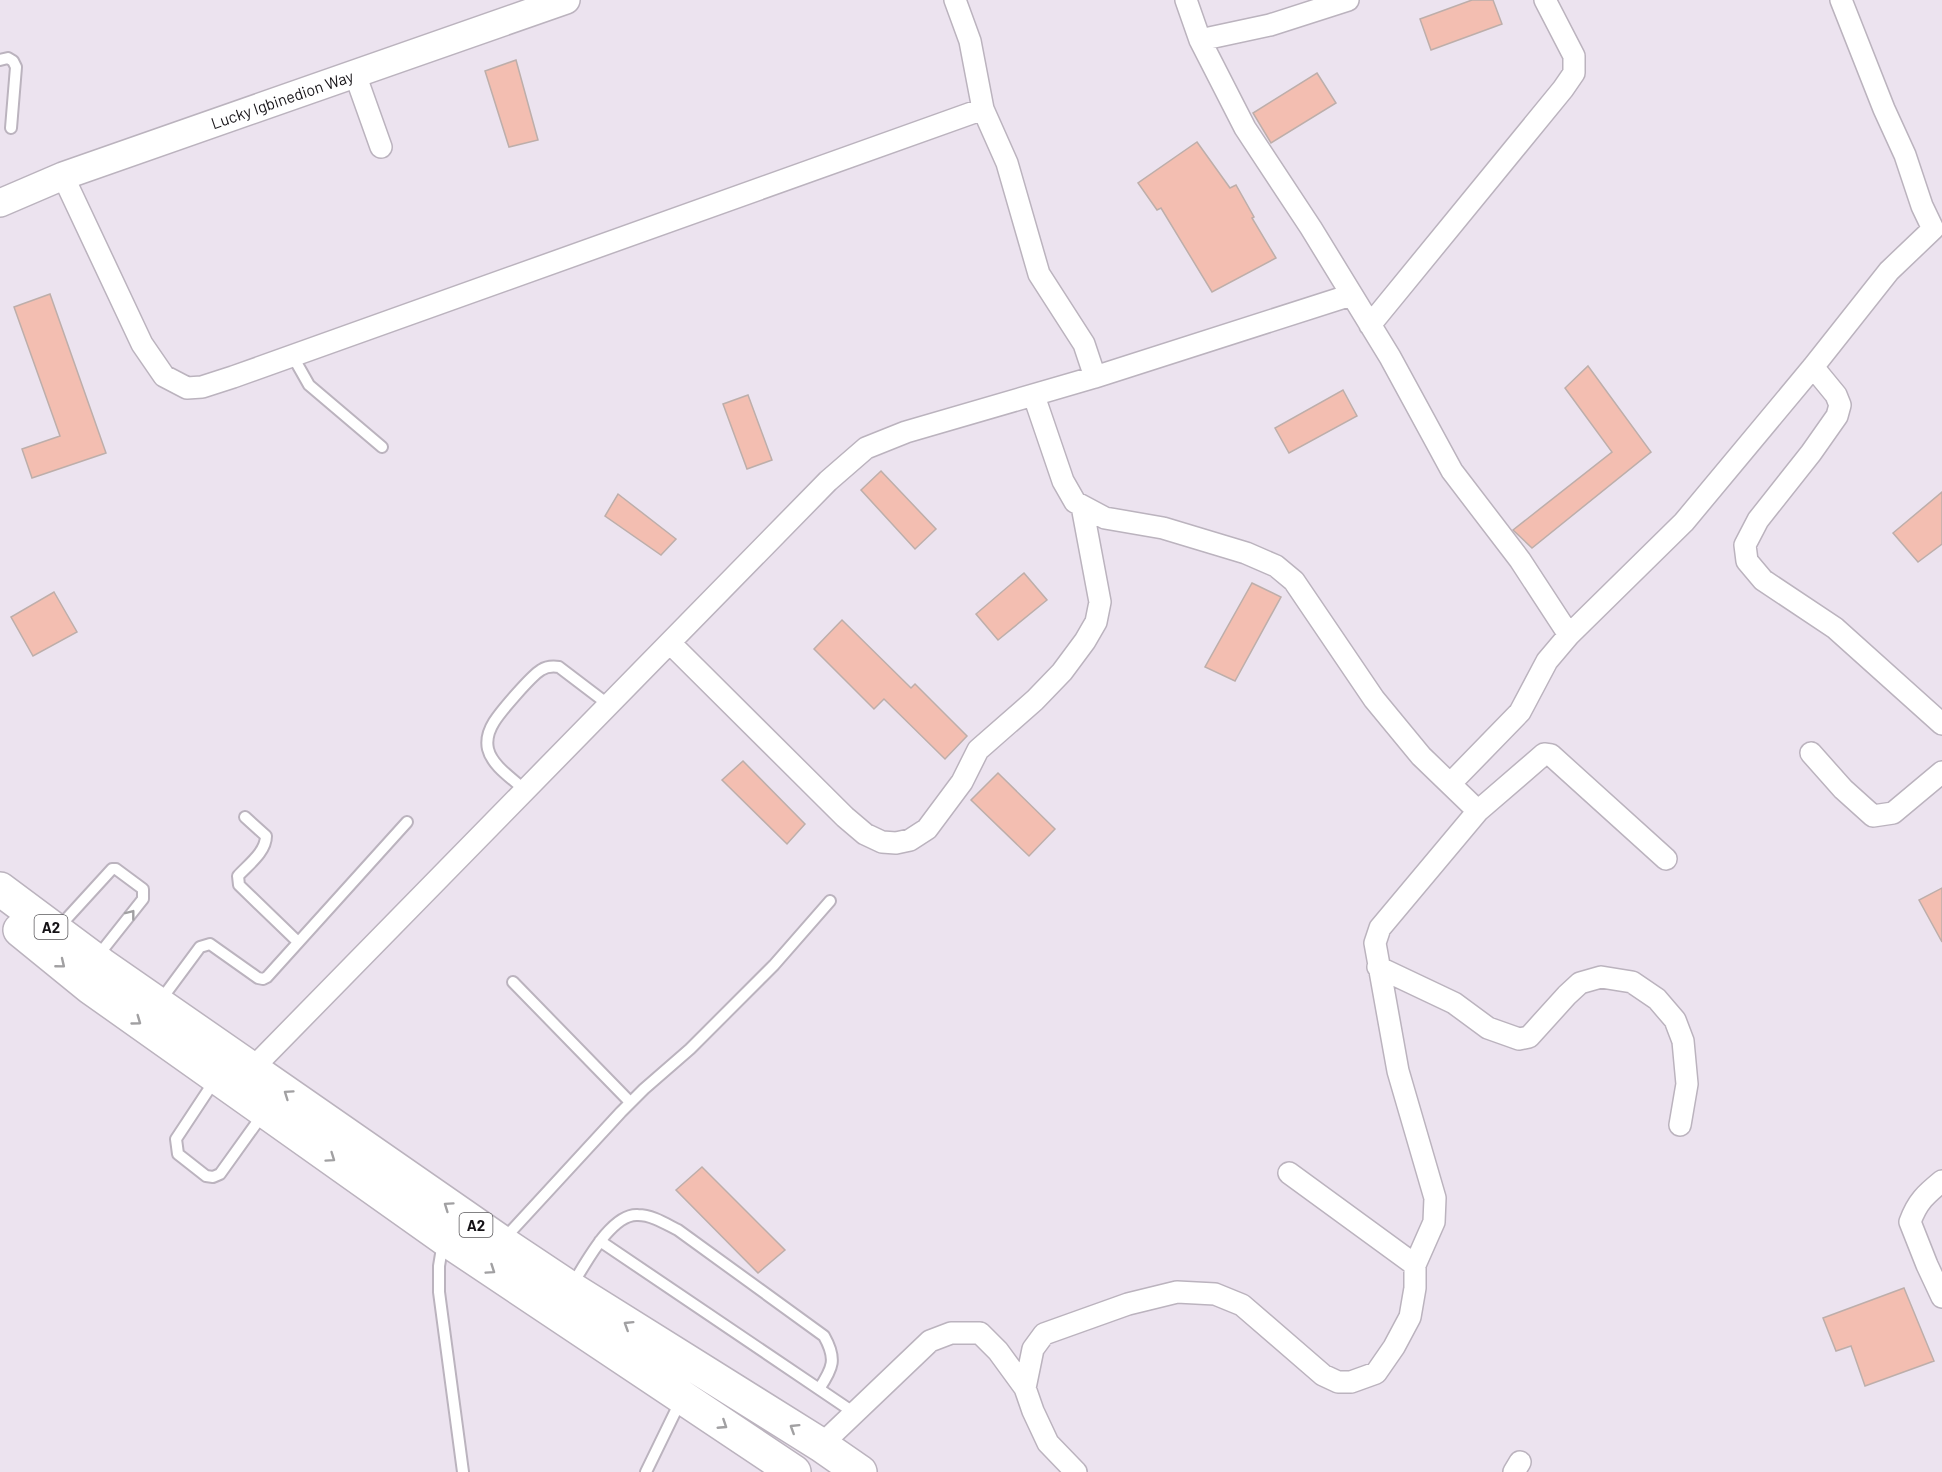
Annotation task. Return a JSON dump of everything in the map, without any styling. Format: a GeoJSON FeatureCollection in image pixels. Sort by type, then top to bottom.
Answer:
{"type":"FeatureCollection","features":[{"type":"Feature","properties":{"kind":"highway","name":"A2"},"geometry":{"type":"LineString","coordinates":[[0,889],[56,931],[216,1078],[444,1238],[788,1470]]}},
{"type":"Feature","properties":{"kind":"highway","name":"A2"},"geometry":{"type":"LineString","coordinates":[[0,914],[158,1004],[501,1242],[860,1472]]}},
{"type":"Feature","properties":{"kind":"street","name":"Lucky Igbinedion Way"},"geometry":{"type":"LineString","coordinates":[[0,203],[63,176],[566,0]]}},
{"type":"Feature","properties":{"kind":"street"},"geometry":{"type":"LineString","coordinates":[[956,0],[970,41],[983,109],[1007,163],[1039,274],[1084,344],[1095,377]]}},
{"type":"Feature","properties":{"kind":"street"},"geometry":{"type":"LineString","coordinates":[[1186,0],[1200,40],[1245,128],[1311,228],[1390,357],[1452,471],[1520,560],[1569,635]]}},
{"type":"Feature","properties":{"kind":"street"},"geometry":{"type":"LineString","coordinates":[[1200,40],[1269,25],[1348,0]]}},
{"type":"Feature","properties":{"kind":"street"},"geometry":{"type":"LineString","coordinates":[[1370,326],[1574,73],[1574,56],[1545,0]]}},
{"type":"Feature","properties":{"kind":"street"},"geometry":{"type":"LineString","coordinates":[[1451,783],[1520,712],[1547,661],[1569,635],[1684,522],[1889,272],[1938,226],[1922,206],[1905,154],[1884,109],[1841,0]]}},
{"type":"Feature","properties":{"kind":"street"},"geometry":{"type":"LineString","coordinates":[[355,74],[381,147]]}},
{"type":"Feature","properties":{"kind":"street"},"geometry":{"type":"LineString","coordinates":[[63,176],[142,344],[164,376],[187,388],[202,387],[983,109]]}},
{"type":"Feature","properties":{"kind":"street"},"geometry":{"type":"LineString","coordinates":[[252,1069],[828,482],[866,448],[906,432],[1034,396],[1351,295]]}},
{"type":"Feature","properties":{"kind":"street"},"geometry":{"type":"LineString","coordinates":[[1813,367],[1836,395],[1840,405],[1837,416],[1758,520],[1745,545],[1747,561],[1763,580],[1835,628],[1942,724]]}},
{"type":"Feature","properties":{"kind":"street"},"geometry":{"type":"LineString","coordinates":[[1034,396],[1063,481],[1075,502],[1106,518],[1162,528],[1246,553],[1276,566],[1294,581],[1374,699],[1422,756],[1478,811]]}},
{"type":"Feature","properties":{"kind":"street"},"geometry":{"type":"LineString","coordinates":[[670,643],[845,817],[866,834],[882,842],[896,843],[910,840],[927,829],[962,783],[978,750],[1035,700],[1062,672],[1096,622],[1100,602],[1082,506]]}},
{"type":"Feature","properties":{"kind":"street"},"geometry":{"type":"LineString","coordinates":[[1811,753],[1843,789],[1873,816],[1893,813],[1942,772]]}},
{"type":"Feature","properties":{"kind":"street"},"geometry":{"type":"LineString","coordinates":[[1025,1388],[1033,1349],[1044,1334],[1128,1304],[1177,1292],[1215,1294],[1242,1305],[1323,1375],[1338,1382],[1351,1382],[1376,1373],[1394,1347],[1410,1317],[1416,1265],[1434,1222],[1435,1198],[1398,1071],[1378,967],[1375,943],[1380,928],[1478,811],[1544,754],[1551,755],[1666,859]]}},
{"type":"Feature","properties":{"kind":"street"},"geometry":{"type":"LineString","coordinates":[[1378,967],[1454,1003],[1488,1028],[1519,1039],[1529,1037],[1567,994],[1580,983],[1601,977],[1632,982],[1657,999],[1674,1020],[1683,1041],[1687,1084],[1680,1125]]}},
{"type":"Feature","properties":{"kind":"street"},"geometry":{"type":"LineString","coordinates":[[1288,1173],[1416,1265]]}},
{"type":"Feature","properties":{"kind":"street"},"geometry":{"type":"LineString","coordinates":[[1942,1181],[1926,1194],[1916,1207],[1910,1222],[1942,1297]]}},
{"type":"Feature","properties":{"kind":"street"},"geometry":{"type":"LineString","coordinates":[[821,1445],[930,1341],[951,1333],[980,1333],[998,1351],[1025,1388],[1048,1443],[1076,1472]]}},
{"type":"Feature","properties":{"kind":"lane"},"geometry":{"type":"LineString","coordinates":[[0,60],[8,58],[16,67],[11,128]]}},
{"type":"Feature","properties":{"kind":"lane"},"geometry":{"type":"LineString","coordinates":[[292,355],[309,385],[382,447]]}},
{"type":"Feature","properties":{"kind":"lane"},"geometry":{"type":"LineString","coordinates":[[525,790],[491,756],[488,747],[489,733],[494,722],[536,673],[550,666],[559,667],[609,705]]}},
{"type":"Feature","properties":{"kind":"lane"},"geometry":{"type":"LineString","coordinates":[[245,817],[266,836],[266,843],[238,876],[238,885],[298,942]]}},
{"type":"Feature","properties":{"kind":"lane"},"geometry":{"type":"LineString","coordinates":[[158,1004],[200,947],[205,944],[210,944],[263,980],[407,822]]}},
{"type":"Feature","properties":{"kind":"lane"},"geometry":{"type":"LineString","coordinates":[[56,931],[112,869],[116,869],[143,889],[143,899],[96,970]]}},
{"type":"Feature","properties":{"kind":"lane"},"geometry":{"type":"LineString","coordinates":[[501,1242],[630,1102],[690,1050],[774,964],[830,901]]}},
{"type":"Feature","properties":{"kind":"lane"},"geometry":{"type":"LineString","coordinates":[[513,982],[630,1102]]}},
{"type":"Feature","properties":{"kind":"lane"},"geometry":{"type":"LineString","coordinates":[[216,1078],[176,1139],[178,1154],[206,1176],[213,1177],[220,1174],[265,1112]]}},
{"type":"Feature","properties":{"kind":"lane"},"geometry":{"type":"LineString","coordinates":[[570,1288],[600,1241],[620,1220],[637,1214],[659,1220],[678,1230],[824,1336],[832,1349],[831,1371],[819,1389]]}},
{"type":"Feature","properties":{"kind":"lane"},"geometry":{"type":"LineString","coordinates":[[444,1238],[439,1266],[439,1292],[463,1472]]}},
{"type":"Feature","properties":{"kind":"lane"},"geometry":{"type":"LineString","coordinates":[[600,1241],[853,1412]]}},
{"type":"Feature","properties":{"kind":"lane"},"geometry":{"type":"LineString","coordinates":[[646,1472],[682,1399]]}},
{"type":"Feature","properties":{"kind":"building"},"geometry":{"type":"Polygon","coordinates":[[[1472,0],[1493,0],[1502,24],[1431,50],[1420,19],[1472,0]]]}},
{"type":"Feature","properties":{"kind":"building"},"geometry":{"type":"Polygon","coordinates":[[[516,60],[538,140],[509,147],[485,71],[516,60]]]}},
{"type":"Feature","properties":{"kind":"building"},"geometry":{"type":"Polygon","coordinates":[[[1317,73],[1336,103],[1271,143],[1253,113],[1317,73]]]}},
{"type":"Feature","properties":{"kind":"building"},"geometry":{"type":"Polygon","coordinates":[[[1197,142],[1230,188],[1236,185],[1254,217],[1252,218],[1276,258],[1212,292],[1161,208],[1157,210],[1138,183],[1197,142]]]}},
{"type":"Feature","properties":{"kind":"building"},"geometry":{"type":"Polygon","coordinates":[[[50,294],[106,453],[32,478],[22,449],[60,436],[14,307],[50,294]]]}},
{"type":"Feature","properties":{"kind":"building"},"geometry":{"type":"Polygon","coordinates":[[[1588,366],[1651,452],[1532,548],[1513,530],[1612,452],[1565,388],[1588,366]]]}},
{"type":"Feature","properties":{"kind":"building"},"geometry":{"type":"Polygon","coordinates":[[[1343,390],[1357,416],[1289,453],[1275,428],[1343,390]]]}},
{"type":"Feature","properties":{"kind":"building"},"geometry":{"type":"Polygon","coordinates":[[[748,395],[772,460],[747,469],[723,404],[748,395]]]}},
{"type":"Feature","properties":{"kind":"building"},"geometry":{"type":"Polygon","coordinates":[[[881,471],[936,529],[915,549],[861,490],[881,471]]]}},
{"type":"Feature","properties":{"kind":"building"},"geometry":{"type":"Polygon","coordinates":[[[1942,492],[1942,544],[1918,562],[1893,533],[1942,492]]]}},
{"type":"Feature","properties":{"kind":"building"},"geometry":{"type":"Polygon","coordinates":[[[618,494],[676,539],[661,555],[605,516],[618,494]]]}},
{"type":"Feature","properties":{"kind":"building"},"geometry":{"type":"Polygon","coordinates":[[[1024,573],[1047,600],[998,640],[976,614],[1024,573]]]}},
{"type":"Feature","properties":{"kind":"building"},"geometry":{"type":"Polygon","coordinates":[[[1252,583],[1281,597],[1235,681],[1205,667],[1252,583]]]}},
{"type":"Feature","properties":{"kind":"building"},"geometry":{"type":"Polygon","coordinates":[[[54,592],[77,632],[33,656],[11,617],[54,592]]]}},
{"type":"Feature","properties":{"kind":"building"},"geometry":{"type":"Polygon","coordinates":[[[842,620],[911,688],[915,684],[967,736],[945,759],[884,699],[874,709],[814,649],[842,620]]]}},
{"type":"Feature","properties":{"kind":"building"},"geometry":{"type":"Polygon","coordinates":[[[743,761],[805,824],[787,844],[722,780],[743,761]]]}},
{"type":"Feature","properties":{"kind":"building"},"geometry":{"type":"Polygon","coordinates":[[[998,773],[1055,829],[1029,856],[971,800],[998,773]]]}},
{"type":"Feature","properties":{"kind":"building"},"geometry":{"type":"Polygon","coordinates":[[[1942,888],[1942,942],[1919,900],[1942,888]]]}},
{"type":"Feature","properties":{"kind":"building"},"geometry":{"type":"Polygon","coordinates":[[[702,1167],[785,1250],[758,1273],[676,1190],[702,1167]]]}},
{"type":"Feature","properties":{"kind":"building"},"geometry":{"type":"Polygon","coordinates":[[[1904,1288],[1934,1361],[1865,1386],[1851,1346],[1836,1351],[1823,1318],[1904,1288]]]}}]}
